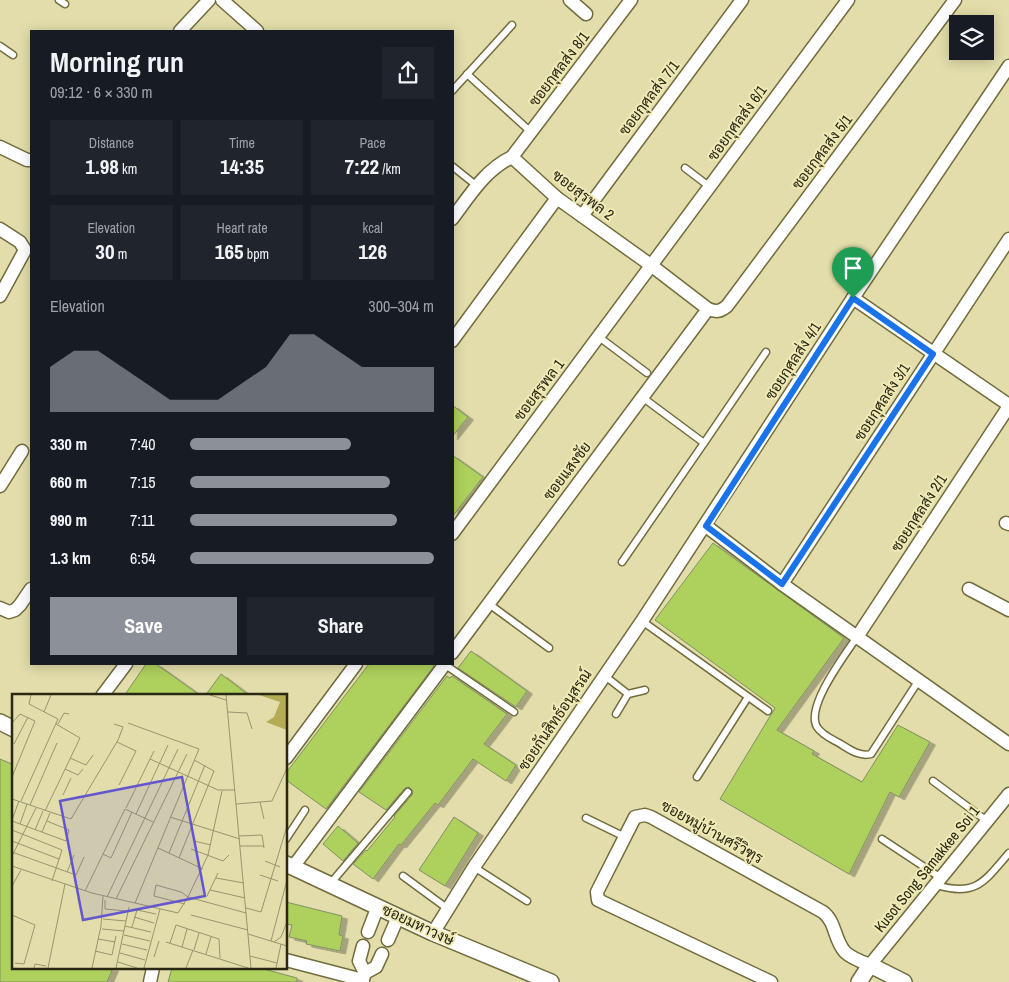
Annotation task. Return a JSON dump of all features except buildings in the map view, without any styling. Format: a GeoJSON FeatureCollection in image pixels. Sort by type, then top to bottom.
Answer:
{"type":"FeatureCollection","features":[{"type":"Feature","properties":{"kind":"street"},"geometry":{"type":"LineString","coordinates":[[181,30],[209,0]]}},
{"type":"Feature","properties":{"kind":"street"},"geometry":{"type":"LineString","coordinates":[[222,0],[256,30]]}},
{"type":"Feature","properties":{"kind":"street"},"geometry":{"type":"LineString","coordinates":[[570,0],[586,14]]}},
{"type":"Feature","properties":{"kind":"street","name":"ซอยกุศลส่ง 8/1"},"geometry":{"type":"LineString","coordinates":[[512,157],[631,0]]}},
{"type":"Feature","properties":{"kind":"street","name":"ซอยกุศลส่ง 7/1"},"geometry":{"type":"LineString","coordinates":[[582,216],[742,0]]}},
{"type":"Feature","properties":{"kind":"street","name":"ซอยกุศลส่ง 6/1"},"geometry":{"type":"LineString","coordinates":[[652,266],[848,0]]}},
{"type":"Feature","properties":{"kind":"street","name":"ซอยกุศลส่ง 5/1"},"geometry":{"type":"LineString","coordinates":[[708,309],[715,312],[721,311],[727,306],[955,0]]}},
{"type":"Feature","properties":{"kind":"street","name":"ซอยกุศลส่ง 4/1"},"geometry":{"type":"LineString","coordinates":[[706,526],[853,298],[1009,66]]}},
{"type":"Feature","properties":{"kind":"street"},"geometry":{"type":"LineString","coordinates":[[0,147],[30,160]]}},
{"type":"Feature","properties":{"kind":"street"},"geometry":{"type":"LineString","coordinates":[[454,216],[491,169],[500,162],[512,157]]}},
{"type":"Feature","properties":{"kind":"street","name":"ซอยสุรพล 2"},"geometry":{"type":"LineString","coordinates":[[512,157],[556,198],[652,266],[708,309]]}},
{"type":"Feature","properties":{"kind":"street"},"geometry":{"type":"LineString","coordinates":[[454,338],[556,198]]}},
{"type":"Feature","properties":{"kind":"street"},"geometry":{"type":"LineString","coordinates":[[0,229],[20,242],[25,250],[0,296]]}},
{"type":"Feature","properties":{"kind":"street","name":"ซอยกุศลส่ง 3/1"},"geometry":{"type":"LineString","coordinates":[[782,584],[1009,239]]}},
{"type":"Feature","properties":{"kind":"street","name":"ซอยสุรพล 1"},"geometry":{"type":"LineString","coordinates":[[454,531],[652,266]]}},
{"type":"Feature","properties":{"kind":"street"},"geometry":{"type":"LineString","coordinates":[[853,298],[1009,406]]}},
{"type":"Feature","properties":{"kind":"street","name":"ซอยแสงชัย"},"geometry":{"type":"LineString","coordinates":[[454,650],[708,309]]}},
{"type":"Feature","properties":{"kind":"street","name":"ซอยกุศลส่ง 2/1"},"geometry":{"type":"LineString","coordinates":[[857,638],[1009,406]]}},
{"type":"Feature","properties":{"kind":"street"},"geometry":{"type":"LineString","coordinates":[[0,486],[22,451]]}},
{"type":"Feature","properties":{"kind":"street"},"geometry":{"type":"LineString","coordinates":[[706,526],[857,638],[920,680],[1009,744]]}},
{"type":"Feature","properties":{"kind":"street","name":"ซอยกันสิทธ์อนุสรณ์"},"geometry":{"type":"LineString","coordinates":[[433,933],[474,867],[706,526]]}},
{"type":"Feature","properties":{"kind":"street"},"geometry":{"type":"LineString","coordinates":[[0,608],[9,612],[15,610],[30,589]]}},
{"type":"Feature","properties":{"kind":"street"},"geometry":{"type":"LineString","coordinates":[[969,589],[1009,610]]}},
{"type":"Feature","properties":{"kind":"street"},"geometry":{"type":"LineString","coordinates":[[104,694],[125,665]]}},
{"type":"Feature","properties":{"kind":"street"},"geometry":{"type":"LineString","coordinates":[[288,755],[355,665]]}},
{"type":"Feature","properties":{"kind":"street"},"geometry":{"type":"LineString","coordinates":[[290,866],[443,665]]}},
{"type":"Feature","properties":{"kind":"street","name":"Kusot Song Samakkee Soi 1"},"geometry":{"type":"LineString","coordinates":[[870,965],[1009,794]]}},
{"type":"Feature","properties":{"kind":"street","name":"ซอยหมู่บ้านศรีวิฑูร"},"geometry":{"type":"LineString","coordinates":[[771,982],[598,900],[597,892],[635,817],[645,815],[651,817],[823,912],[830,917],[838,939],[845,951],[870,965]]}},
{"type":"Feature","properties":{"kind":"street","name":"ซอยมหาวงษ์"},"geometry":{"type":"LineString","coordinates":[[290,866],[433,933],[551,982]]}},
{"type":"Feature","properties":{"kind":"street"},"geometry":{"type":"LineString","coordinates":[[368,932],[378,906]]}},
{"type":"Feature","properties":{"kind":"street"},"geometry":{"type":"LineString","coordinates":[[388,940],[398,917]]}},
{"type":"Feature","properties":{"kind":"street"},"geometry":{"type":"LineString","coordinates":[[363,946],[359,961],[363,978]]}},
{"type":"Feature","properties":{"kind":"street"},"geometry":{"type":"LineString","coordinates":[[363,978],[376,967],[382,954]]}},
{"type":"Feature","properties":{"kind":"street"},"geometry":{"type":"LineString","coordinates":[[288,960],[363,978]]}},
{"type":"Feature","properties":{"kind":"street"},"geometry":{"type":"LineString","coordinates":[[859,982],[870,965],[904,982]]}},
{"type":"Feature","properties":{"kind":"lane"},"geometry":{"type":"LineString","coordinates":[[454,89],[512,25]]}},
{"type":"Feature","properties":{"kind":"lane"},"geometry":{"type":"LineString","coordinates":[[0,46],[13,54]]}},
{"type":"Feature","properties":{"kind":"lane"},"geometry":{"type":"LineString","coordinates":[[467,74],[531,132]]}},
{"type":"Feature","properties":{"kind":"lane"},"geometry":{"type":"LineString","coordinates":[[454,168],[477,186]]}},
{"type":"Feature","properties":{"kind":"lane"},"geometry":{"type":"LineString","coordinates":[[685,168],[710,187]]}},
{"type":"Feature","properties":{"kind":"lane"},"geometry":{"type":"LineString","coordinates":[[599,337],[647,372]]}},
{"type":"Feature","properties":{"kind":"lane"},"geometry":{"type":"LineString","coordinates":[[622,562],[766,352]]}},
{"type":"Feature","properties":{"kind":"lane"},"geometry":{"type":"LineString","coordinates":[[642,397],[704,442]]}},
{"type":"Feature","properties":{"kind":"lane"},"geometry":{"type":"LineString","coordinates":[[489,604],[549,648]]}},
{"type":"Feature","properties":{"kind":"lane"},"geometry":{"type":"LineString","coordinates":[[642,622],[768,711]]}},
{"type":"Feature","properties":{"kind":"lane"},"geometry":{"type":"LineString","coordinates":[[857,638],[827,683],[815,708],[816,726],[823,734],[860,755],[871,754],[920,680]]}},
{"type":"Feature","properties":{"kind":"lane"},"geometry":{"type":"LineString","coordinates":[[445,665],[514,712]]}},
{"type":"Feature","properties":{"kind":"lane"},"geometry":{"type":"LineString","coordinates":[[605,676],[628,694]]}},
{"type":"Feature","properties":{"kind":"lane"},"geometry":{"type":"LineString","coordinates":[[616,714],[628,694],[645,690]]}},
{"type":"Feature","properties":{"kind":"lane"},"geometry":{"type":"LineString","coordinates":[[697,777],[748,696]]}},
{"type":"Feature","properties":{"kind":"lane"},"geometry":{"type":"LineString","coordinates":[[933,781],[987,821]]}},
{"type":"Feature","properties":{"kind":"lane"},"geometry":{"type":"LineString","coordinates":[[329,885],[408,792]]}},
{"type":"Feature","properties":{"kind":"lane"},"geometry":{"type":"LineString","coordinates":[[288,836],[305,810]]}},
{"type":"Feature","properties":{"kind":"lane"},"geometry":{"type":"LineString","coordinates":[[586,818],[625,837]]}},
{"type":"Feature","properties":{"kind":"lane"},"geometry":{"type":"LineString","coordinates":[[882,839],[938,881],[952,889],[963,890],[976,886],[992,874],[1009,853]]}},
{"type":"Feature","properties":{"kind":"lane"},"geometry":{"type":"LineString","coordinates":[[474,867],[528,901]]}},
{"type":"Feature","properties":{"kind":"lane"},"geometry":{"type":"LineString","coordinates":[[403,876],[448,909]]}},
{"type":"Feature","properties":{"kind":"route"},"geometry":{"type":"LineString","coordinates":[[853,298],[933,354],[782,584],[706,526],[853,298]]}}]}
